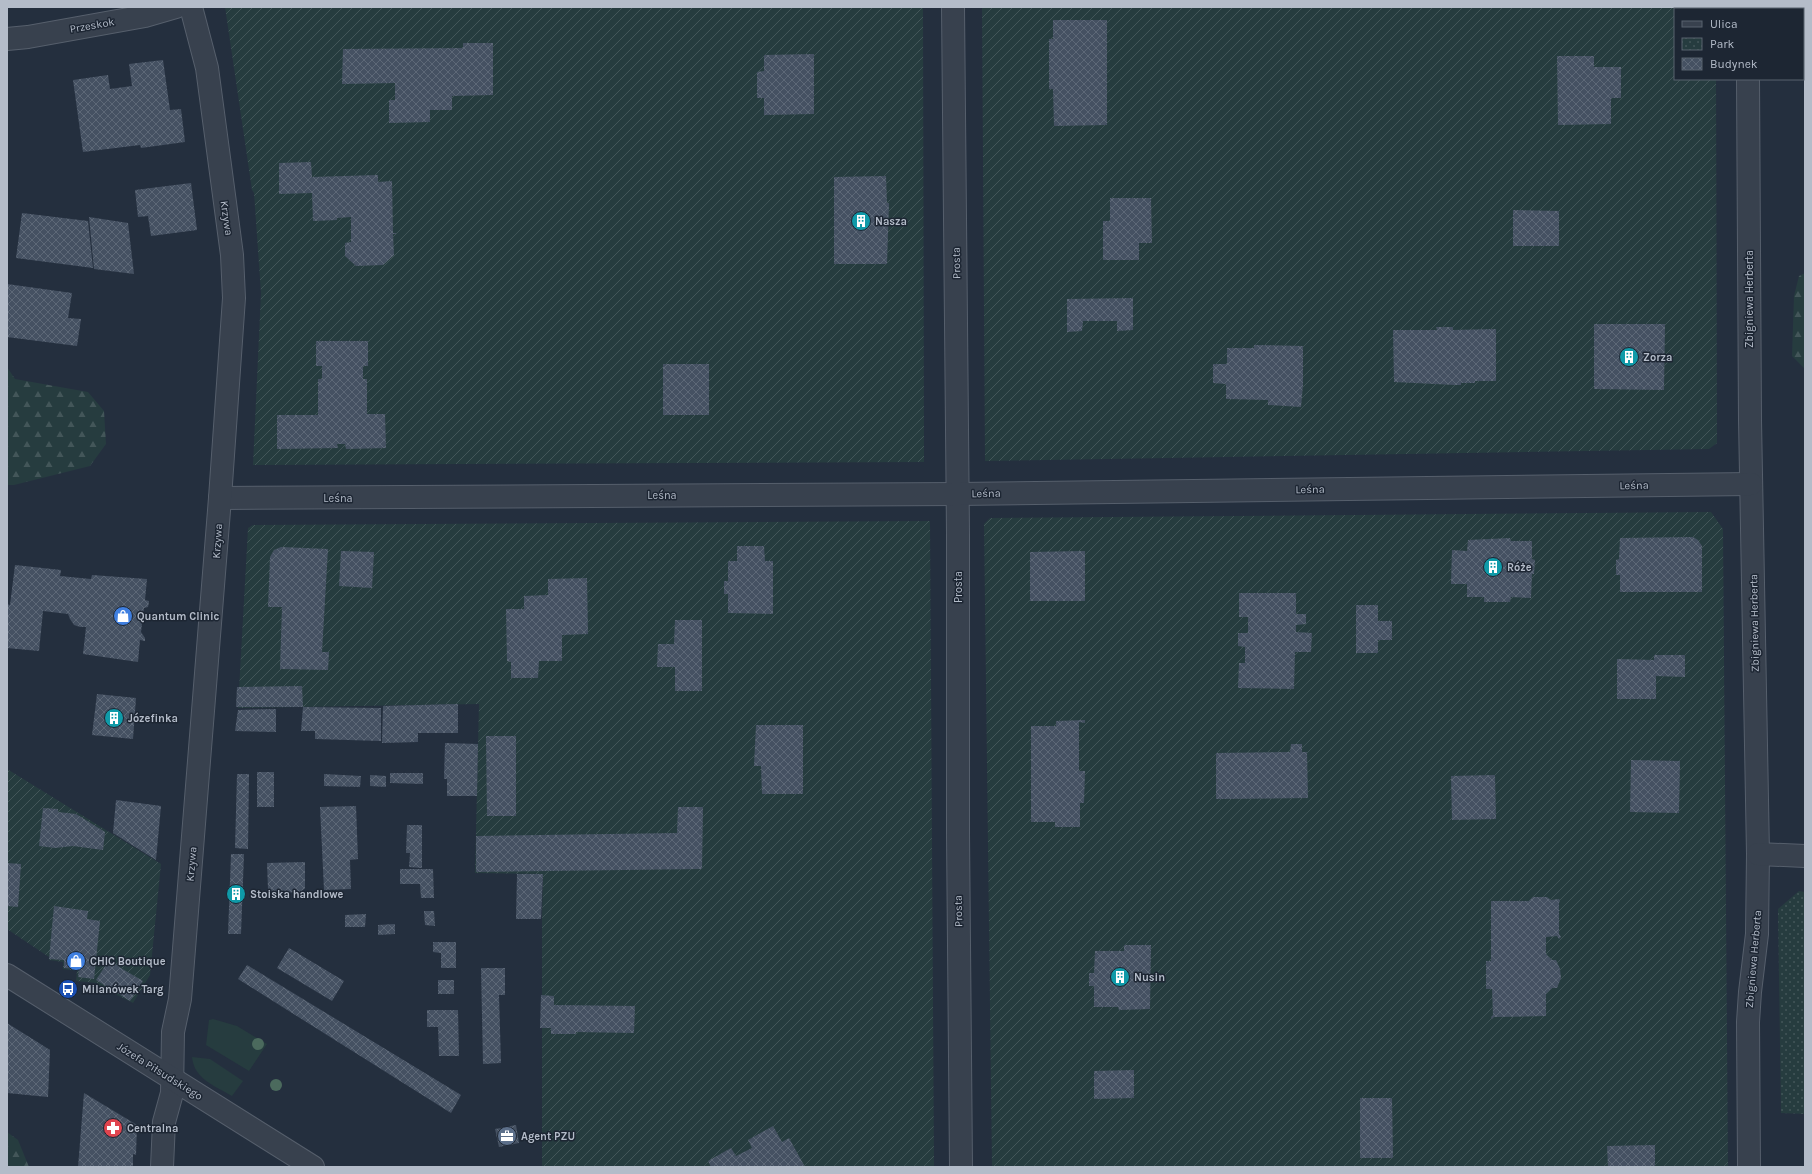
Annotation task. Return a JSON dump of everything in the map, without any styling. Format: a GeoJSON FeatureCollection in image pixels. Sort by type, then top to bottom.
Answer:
{"type":"FeatureCollection","features":[{"type":"Feature","properties":{"kind":"street","name":"Przeskok"},"geometry":{"type":"LineString","coordinates":[[7,39],[28,37],[145,16],[176,7]]}},
{"type":"Feature","properties":{"kind":"street","name":"Krzywa"},"geometry":{"type":"LineString","coordinates":[[162,1167],[164,1122],[172,1093],[173,1032],[180,998],[220,498],[234,298],[232,255],[207,68],[191,7]]}},
{"type":"Feature","properties":{"kind":"street","name":"Prosta"},"geometry":{"type":"LineString","coordinates":[[953,7],[958,494],[958,842],[961,1167]]}},
{"type":"Feature","properties":{"kind":"street","name":"Zbigniewa Herberta"},"geometry":{"type":"LineString","coordinates":[[1748,80],[1751,484],[1758,854],[1757,934],[1748,1022],[1749,1167]]}},
{"type":"Feature","properties":{"kind":"street","name":"Leśna"},"geometry":{"type":"LineString","coordinates":[[220,498],[958,494],[1751,484]]}},
{"type":"Feature","properties":{"kind":"street"},"geometry":{"type":"LineString","coordinates":[[1758,854],[1805,856]]}},
{"type":"Feature","properties":{"kind":"street","name":"Józefa Piłsudskiego"},"geometry":{"type":"LineString","coordinates":[[7,975],[313,1167]]}},
{"type":"Feature","properties":{"kind":"green space"},"geometry":{"type":"Polygon","coordinates":[[[225,7],[923,7],[924,462],[253,465],[261,293],[254,193],[252,190],[225,7]]]}},
{"type":"Feature","properties":{"kind":"green space"},"geometry":{"type":"Polygon","coordinates":[[[982,7],[1715,7],[1674,8],[1674,80],[1716,80],[1717,443],[1709,449],[985,461],[982,7]]]}},
{"type":"Feature","properties":{"kind":"green space"},"geometry":{"type":"Polygon","coordinates":[[[1805,273],[1805,369],[1792,356],[1794,296],[1799,276],[1805,273]]]}},
{"type":"Feature","properties":{"kind":"green space"},"geometry":{"type":"Polygon","coordinates":[[[7,367],[15,379],[88,392],[104,411],[106,444],[90,466],[14,485],[7,485],[7,367]]]}},
{"type":"Feature","properties":{"kind":"green space"},"geometry":{"type":"Polygon","coordinates":[[[1711,512],[1723,529],[1728,1167],[992,1167],[984,524],[990,518],[1711,512]]]}},
{"type":"Feature","properties":{"kind":"green space"},"geometry":{"type":"Polygon","coordinates":[[[930,521],[934,1167],[542,1167],[543,874],[475,873],[479,704],[238,708],[248,528],[253,525],[930,521]]]}},
{"type":"Feature","properties":{"kind":"green space"},"geometry":{"type":"Polygon","coordinates":[[[7,769],[161,864],[150,975],[133,1003],[97,985],[97,983],[76,981],[77,971],[63,969],[63,962],[49,960],[49,957],[7,929],[7,769]]]}},
{"type":"Feature","properties":{"kind":"green space"},"geometry":{"type":"Polygon","coordinates":[[[1799,891],[1805,892],[1805,1114],[1781,1113],[1778,909],[1799,891]]]}},
{"type":"Feature","properties":{"kind":"green space"},"geometry":{"type":"Polygon","coordinates":[[[213,1019],[237,1026],[267,1044],[249,1071],[206,1045],[209,1020],[213,1019]]]}},
{"type":"Feature","properties":{"kind":"green space"},"geometry":{"type":"Polygon","coordinates":[[[192,1057],[210,1059],[243,1081],[232,1096],[206,1081],[197,1071],[192,1057]]]}},
{"type":"Feature","properties":{"kind":"green space"},"geometry":{"type":"Polygon","coordinates":[[[7,1132],[18,1140],[29,1167],[7,1167],[7,1132]]]}},
{"type":"Feature","properties":{"kind":"building"},"geometry":{"type":"Polygon","coordinates":[[[1053,20],[1107,20],[1107,125],[1054,126],[1053,89],[1049,89],[1049,39],[1053,39],[1053,20]]]}},
{"type":"Feature","properties":{"kind":"building"},"geometry":{"type":"Polygon","coordinates":[[[463,43],[493,43],[493,95],[452,96],[452,110],[430,110],[430,122],[389,123],[389,100],[395,100],[395,83],[342,84],[343,49],[463,48],[463,43]]]}},
{"type":"Feature","properties":{"kind":"building"},"geometry":{"type":"Polygon","coordinates":[[[814,54],[814,114],[764,115],[764,98],[757,98],[757,72],[764,71],[764,55],[814,54]]]}},
{"type":"Feature","properties":{"kind":"building"},"geometry":{"type":"Polygon","coordinates":[[[1557,56],[1594,56],[1594,67],[1621,67],[1621,98],[1611,98],[1611,124],[1558,125],[1557,56]]]}},
{"type":"Feature","properties":{"kind":"building"},"geometry":{"type":"Polygon","coordinates":[[[163,60],[170,110],[181,109],[185,142],[141,148],[140,145],[83,152],[73,80],[108,75],[110,89],[132,86],[129,64],[163,60]]]}},
{"type":"Feature","properties":{"kind":"building"},"geometry":{"type":"Polygon","coordinates":[[[311,162],[312,177],[378,175],[378,182],[392,181],[393,233],[396,233],[393,234],[394,255],[383,265],[356,266],[345,256],[345,243],[351,242],[351,217],[337,218],[337,220],[313,221],[312,193],[279,194],[279,163],[311,162]]]}},
{"type":"Feature","properties":{"kind":"building","name":"Nasza"},"geometry":{"type":"Polygon","coordinates":[[[886,176],[887,203],[889,203],[887,264],[834,264],[834,177],[886,176]]]}},
{"type":"Feature","properties":{"kind":"building"},"geometry":{"type":"Polygon","coordinates":[[[191,183],[197,230],[151,236],[148,216],[138,217],[135,190],[191,183]]]}},
{"type":"Feature","properties":{"kind":"building"},"geometry":{"type":"Polygon","coordinates":[[[1110,198],[1151,198],[1152,243],[1139,243],[1139,260],[1103,260],[1103,221],[1110,221],[1110,198]]]}},
{"type":"Feature","properties":{"kind":"building"},"geometry":{"type":"Polygon","coordinates":[[[1513,210],[1559,211],[1559,246],[1513,246],[1513,210]]]}},
{"type":"Feature","properties":{"kind":"building"},"geometry":{"type":"Polygon","coordinates":[[[22,213],[88,221],[93,268],[16,258],[22,213]]]}},
{"type":"Feature","properties":{"kind":"building"},"geometry":{"type":"Polygon","coordinates":[[[89,217],[128,223],[134,274],[94,269],[89,217]]]}},
{"type":"Feature","properties":{"kind":"building"},"geometry":{"type":"Polygon","coordinates":[[[7,284],[72,293],[68,318],[81,319],[77,346],[7,337],[7,284]]]}},
{"type":"Feature","properties":{"kind":"building"},"geometry":{"type":"Polygon","coordinates":[[[1133,298],[1133,330],[1117,331],[1117,321],[1083,321],[1082,331],[1067,332],[1067,299],[1133,298]]]}},
{"type":"Feature","properties":{"kind":"building","name":"Zorza"},"geometry":{"type":"Polygon","coordinates":[[[1594,324],[1665,324],[1664,390],[1594,389],[1594,324]]]}},
{"type":"Feature","properties":{"kind":"building"},"geometry":{"type":"Polygon","coordinates":[[[1436,327],[1453,327],[1453,330],[1496,329],[1496,381],[1475,381],[1475,383],[1461,383],[1461,385],[1394,382],[1393,330],[1437,330],[1436,327]]]}},
{"type":"Feature","properties":{"kind":"building"},"geometry":{"type":"Polygon","coordinates":[[[316,341],[368,341],[368,366],[363,366],[363,379],[367,379],[367,414],[385,414],[386,448],[346,449],[345,444],[337,444],[338,448],[277,449],[277,415],[318,415],[318,379],[322,379],[322,366],[316,366],[316,341]]]}},
{"type":"Feature","properties":{"kind":"building"},"geometry":{"type":"Polygon","coordinates":[[[1254,345],[1303,346],[1303,385],[1301,407],[1268,405],[1268,400],[1226,399],[1226,384],[1213,383],[1213,364],[1227,364],[1227,348],[1254,348],[1254,345]]]}},
{"type":"Feature","properties":{"kind":"building"},"geometry":{"type":"Polygon","coordinates":[[[663,364],[709,364],[709,415],[663,415],[663,364]]]}},
{"type":"Feature","properties":{"kind":"building"},"geometry":{"type":"Polygon","coordinates":[[[1693,537],[1698,540],[1702,546],[1702,592],[1620,592],[1620,575],[1616,575],[1616,560],[1619,559],[1620,538],[1693,537]]]}},
{"type":"Feature","properties":{"kind":"building","name":"Róże"},"geometry":{"type":"Polygon","coordinates":[[[1510,538],[1511,541],[1532,541],[1532,559],[1535,560],[1534,574],[1532,574],[1531,598],[1511,597],[1510,602],[1484,602],[1484,597],[1467,597],[1467,584],[1451,584],[1452,550],[1467,551],[1468,540],[1510,538]]]}},
{"type":"Feature","properties":{"kind":"building"},"geometry":{"type":"Polygon","coordinates":[[[737,546],[764,546],[765,561],[773,561],[773,614],[728,613],[728,594],[724,594],[724,581],[728,581],[728,561],[737,561],[737,546]]]}},
{"type":"Feature","properties":{"kind":"building"},"geometry":{"type":"Polygon","coordinates":[[[281,547],[328,549],[322,652],[329,652],[328,670],[280,669],[282,607],[268,607],[270,557],[274,550],[281,547]]]}},
{"type":"Feature","properties":{"kind":"building"},"geometry":{"type":"Polygon","coordinates":[[[341,551],[374,552],[372,588],[339,586],[341,551]]]}},
{"type":"Feature","properties":{"kind":"building"},"geometry":{"type":"Polygon","coordinates":[[[1085,551],[1085,601],[1030,601],[1030,552],[1085,551]]]}},
{"type":"Feature","properties":{"kind":"building"},"geometry":{"type":"Polygon","coordinates":[[[15,565],[61,570],[60,576],[91,579],[92,575],[147,579],[145,600],[149,602],[148,607],[144,608],[141,632],[145,638],[145,641],[140,640],[138,662],[83,654],[86,627],[74,625],[68,614],[43,611],[39,651],[7,648],[7,604],[10,605],[15,565]]]}},
{"type":"Feature","properties":{"kind":"building"},"geometry":{"type":"Polygon","coordinates":[[[587,578],[588,634],[562,635],[562,661],[539,661],[538,678],[511,678],[511,662],[507,661],[506,609],[524,609],[524,596],[548,595],[548,579],[587,578]]]}},
{"type":"Feature","properties":{"kind":"building"},"geometry":{"type":"Polygon","coordinates":[[[1239,593],[1296,593],[1296,614],[1306,614],[1306,624],[1296,625],[1296,632],[1312,633],[1311,652],[1295,652],[1294,689],[1238,688],[1239,663],[1245,663],[1245,647],[1238,646],[1238,633],[1248,633],[1248,617],[1239,617],[1239,593]]]}},
{"type":"Feature","properties":{"kind":"building"},"geometry":{"type":"Polygon","coordinates":[[[1356,605],[1378,605],[1378,621],[1392,621],[1392,640],[1378,640],[1378,653],[1356,653],[1356,605]]]}},
{"type":"Feature","properties":{"kind":"building"},"geometry":{"type":"Polygon","coordinates":[[[675,620],[702,620],[702,691],[675,691],[675,667],[657,667],[658,644],[674,644],[675,620]]]}},
{"type":"Feature","properties":{"kind":"building"},"geometry":{"type":"Polygon","coordinates":[[[1654,655],[1685,655],[1685,677],[1656,676],[1656,699],[1617,699],[1617,659],[1654,660],[1654,655]]]}},
{"type":"Feature","properties":{"kind":"building"},"geometry":{"type":"Polygon","coordinates":[[[302,686],[303,707],[236,707],[237,687],[302,686]]]}},
{"type":"Feature","properties":{"kind":"building","name":"Józefinka"},"geometry":{"type":"Polygon","coordinates":[[[97,694],[136,698],[133,739],[92,735],[97,694]]]}},
{"type":"Feature","properties":{"kind":"building"},"geometry":{"type":"Polygon","coordinates":[[[458,704],[458,733],[418,733],[418,742],[382,743],[383,706],[458,704]]]}},
{"type":"Feature","properties":{"kind":"building"},"geometry":{"type":"Polygon","coordinates":[[[303,707],[381,708],[381,741],[315,739],[315,731],[301,731],[303,707]]]}},
{"type":"Feature","properties":{"kind":"building"},"geometry":{"type":"Polygon","coordinates":[[[276,709],[276,732],[235,731],[238,710],[276,709]]]}},
{"type":"Feature","properties":{"kind":"building"},"geometry":{"type":"Polygon","coordinates":[[[1085,720],[1085,723],[1079,722],[1079,771],[1085,771],[1084,803],[1080,803],[1080,827],[1055,827],[1055,822],[1031,822],[1031,726],[1056,726],[1056,721],[1085,720]]]}},
{"type":"Feature","properties":{"kind":"building"},"geometry":{"type":"Polygon","coordinates":[[[756,725],[803,725],[803,794],[762,794],[761,766],[754,766],[756,725]]]}},
{"type":"Feature","properties":{"kind":"building"},"geometry":{"type":"Polygon","coordinates":[[[486,736],[516,736],[516,816],[487,816],[486,736]]]}},
{"type":"Feature","properties":{"kind":"building"},"geometry":{"type":"Polygon","coordinates":[[[445,743],[478,744],[477,796],[447,796],[447,779],[444,779],[445,743]]]}},
{"type":"Feature","properties":{"kind":"building"},"geometry":{"type":"Polygon","coordinates":[[[1291,744],[1302,744],[1302,752],[1307,752],[1308,798],[1216,799],[1216,753],[1290,752],[1291,744]]]}},
{"type":"Feature","properties":{"kind":"building"},"geometry":{"type":"Polygon","coordinates":[[[1631,760],[1680,761],[1679,813],[1630,812],[1631,760]]]}},
{"type":"Feature","properties":{"kind":"building"},"geometry":{"type":"Polygon","coordinates":[[[257,772],[274,772],[274,807],[257,807],[257,772]]]}},
{"type":"Feature","properties":{"kind":"building"},"geometry":{"type":"Polygon","coordinates":[[[390,773],[423,773],[423,784],[390,783],[390,773]]]}},
{"type":"Feature","properties":{"kind":"building"},"geometry":{"type":"Polygon","coordinates":[[[237,774],[249,774],[248,849],[235,848],[237,774]]]}},
{"type":"Feature","properties":{"kind":"building"},"geometry":{"type":"Polygon","coordinates":[[[324,774],[361,776],[360,787],[324,786],[324,774]]]}},
{"type":"Feature","properties":{"kind":"building"},"geometry":{"type":"Polygon","coordinates":[[[370,775],[386,776],[386,787],[370,786],[370,775]]]}},
{"type":"Feature","properties":{"kind":"building"},"geometry":{"type":"Polygon","coordinates":[[[1495,775],[1496,819],[1452,820],[1451,776],[1495,775]]]}},
{"type":"Feature","properties":{"kind":"building"},"geometry":{"type":"Polygon","coordinates":[[[116,800],[161,806],[156,860],[113,833],[116,800]]]}},
{"type":"Feature","properties":{"kind":"building"},"geometry":{"type":"Polygon","coordinates":[[[356,806],[358,859],[350,860],[351,889],[324,890],[320,807],[356,806]]]}},
{"type":"Feature","properties":{"kind":"building"},"geometry":{"type":"Polygon","coordinates":[[[678,807],[703,807],[702,869],[476,872],[476,836],[677,833],[678,807]]]}},
{"type":"Feature","properties":{"kind":"building"},"geometry":{"type":"Polygon","coordinates":[[[43,808],[58,809],[58,812],[76,814],[105,832],[103,850],[73,846],[55,848],[39,846],[43,808]]]}},
{"type":"Feature","properties":{"kind":"building"},"geometry":{"type":"Polygon","coordinates":[[[407,825],[422,825],[422,868],[409,867],[410,853],[406,853],[407,825]]]}},
{"type":"Feature","properties":{"kind":"building","name":"Stoiska handlowe"},"geometry":{"type":"Polygon","coordinates":[[[231,854],[244,854],[241,934],[228,934],[231,854]]]}},
{"type":"Feature","properties":{"kind":"building"},"geometry":{"type":"Polygon","coordinates":[[[305,862],[305,888],[301,892],[273,893],[268,889],[267,863],[305,862]]]}},
{"type":"Feature","properties":{"kind":"building"},"geometry":{"type":"Polygon","coordinates":[[[7,863],[21,864],[18,907],[7,906],[7,863]]]}},
{"type":"Feature","properties":{"kind":"building"},"geometry":{"type":"Polygon","coordinates":[[[400,869],[433,869],[434,898],[421,898],[420,884],[400,884],[400,869]]]}},
{"type":"Feature","properties":{"kind":"building"},"geometry":{"type":"Polygon","coordinates":[[[517,874],[543,874],[541,919],[516,919],[517,874]]]}},
{"type":"Feature","properties":{"kind":"building"},"geometry":{"type":"Polygon","coordinates":[[[1533,897],[1547,897],[1551,900],[1559,899],[1560,901],[1559,934],[1561,937],[1559,939],[1557,936],[1546,937],[1546,954],[1552,960],[1556,960],[1560,969],[1561,978],[1557,988],[1552,988],[1546,994],[1546,1016],[1494,1017],[1492,1019],[1492,989],[1486,989],[1486,961],[1491,961],[1491,901],[1529,901],[1533,897]]]}},
{"type":"Feature","properties":{"kind":"building"},"geometry":{"type":"Polygon","coordinates":[[[54,906],[88,911],[87,919],[100,921],[94,979],[78,977],[79,969],[64,968],[64,960],[49,959],[54,906]]]}},
{"type":"Feature","properties":{"kind":"building"},"geometry":{"type":"Polygon","coordinates":[[[424,911],[434,911],[435,926],[425,925],[424,911]]]}},
{"type":"Feature","properties":{"kind":"building"},"geometry":{"type":"Polygon","coordinates":[[[366,914],[365,927],[345,927],[345,915],[366,914]]]}},
{"type":"Feature","properties":{"kind":"building"},"geometry":{"type":"Polygon","coordinates":[[[395,924],[395,934],[378,935],[378,925],[395,924]]]}},
{"type":"Feature","properties":{"kind":"building"},"geometry":{"type":"Polygon","coordinates":[[[433,942],[456,942],[456,968],[441,968],[441,953],[433,952],[433,942]]]}},
{"type":"Feature","properties":{"kind":"building","name":"Nusin"},"geometry":{"type":"Polygon","coordinates":[[[1124,945],[1151,945],[1150,1009],[1119,1010],[1118,1007],[1094,1007],[1094,986],[1089,986],[1089,973],[1094,973],[1095,951],[1124,951],[1124,945]]]}},
{"type":"Feature","properties":{"kind":"building"},"geometry":{"type":"Polygon","coordinates":[[[289,948],[344,981],[332,1001],[277,968],[289,948]]]}},
{"type":"Feature","properties":{"kind":"building"},"geometry":{"type":"Polygon","coordinates":[[[109,960],[117,965],[118,962],[121,964],[119,967],[143,981],[130,1001],[96,980],[109,960]]]}},
{"type":"Feature","properties":{"kind":"building"},"geometry":{"type":"Polygon","coordinates":[[[247,965],[461,1095],[451,1113],[238,979],[247,965]]]}},
{"type":"Feature","properties":{"kind":"building"},"geometry":{"type":"Polygon","coordinates":[[[481,968],[505,968],[505,995],[499,995],[501,1063],[483,1064],[481,968]]]}},
{"type":"Feature","properties":{"kind":"building"},"geometry":{"type":"Polygon","coordinates":[[[438,980],[454,980],[454,994],[438,994],[438,980]]]}},
{"type":"Feature","properties":{"kind":"building"},"geometry":{"type":"Polygon","coordinates":[[[541,995],[554,996],[554,1005],[635,1006],[634,1033],[576,1032],[576,1034],[551,1034],[551,1028],[540,1028],[541,995]]]}},
{"type":"Feature","properties":{"kind":"building"},"geometry":{"type":"Polygon","coordinates":[[[427,1010],[458,1010],[459,1056],[439,1056],[438,1027],[427,1027],[427,1010]]]}},
{"type":"Feature","properties":{"kind":"building"},"geometry":{"type":"Polygon","coordinates":[[[7,1023],[50,1050],[48,1097],[7,1093],[7,1023]]]}},
{"type":"Feature","properties":{"kind":"building"},"geometry":{"type":"Polygon","coordinates":[[[1134,1070],[1134,1098],[1094,1099],[1094,1071],[1134,1070]]]}},
{"type":"Feature","properties":{"kind":"building"},"geometry":{"type":"Polygon","coordinates":[[[84,1093],[137,1125],[136,1155],[133,1154],[133,1167],[78,1167],[84,1093]]]}},
{"type":"Feature","properties":{"kind":"building"},"geometry":{"type":"Polygon","coordinates":[[[1360,1098],[1392,1098],[1393,1158],[1360,1158],[1360,1098]]]}},
{"type":"Feature","properties":{"kind":"building","name":"Agent PZU"},"geometry":{"type":"Polygon","coordinates":[[[516,1125],[519,1143],[499,1147],[495,1129],[516,1125]]]}},
{"type":"Feature","properties":{"kind":"building"},"geometry":{"type":"Polygon","coordinates":[[[773,1126],[782,1142],[789,1138],[805,1167],[711,1167],[708,1161],[731,1148],[736,1156],[752,1148],[748,1140],[773,1126]]]}},
{"type":"Feature","properties":{"kind":"building"},"geometry":{"type":"Polygon","coordinates":[[[1655,1145],[1655,1167],[1608,1167],[1607,1146],[1655,1145]]]}},
{"type":"Feature","properties":{"kind":"place","name":"Nasza"},"geometry":{"type":"Point","coordinates":[861,221]}},
{"type":"Feature","properties":{"kind":"place","name":"Zorza"},"geometry":{"type":"Point","coordinates":[1629,357]}},
{"type":"Feature","properties":{"kind":"place","name":"Róże"},"geometry":{"type":"Point","coordinates":[1493,567]}},
{"type":"Feature","properties":{"kind":"place","name":"Quantum Clinic"},"geometry":{"type":"Point","coordinates":[123,616]}},
{"type":"Feature","properties":{"kind":"place","name":"Józefinka"},"geometry":{"type":"Point","coordinates":[114,718]}},
{"type":"Feature","properties":{"kind":"place","name":"Stoiska handlowe"},"geometry":{"type":"Point","coordinates":[236,894]}},
{"type":"Feature","properties":{"kind":"place","name":"CHIC Boutique"},"geometry":{"type":"Point","coordinates":[76,961]}},
{"type":"Feature","properties":{"kind":"place","name":"Nusin"},"geometry":{"type":"Point","coordinates":[1120,977]}},
{"type":"Feature","properties":{"kind":"place","name":"Milanówek Targ"},"geometry":{"type":"Point","coordinates":[68,989]}},
{"type":"Feature","properties":{"kind":"place","name":"Centralna"},"geometry":{"type":"Point","coordinates":[113,1128]}},
{"type":"Feature","properties":{"kind":"place","name":"Agent PZU"},"geometry":{"type":"Point","coordinates":[507,1136]}}]}
